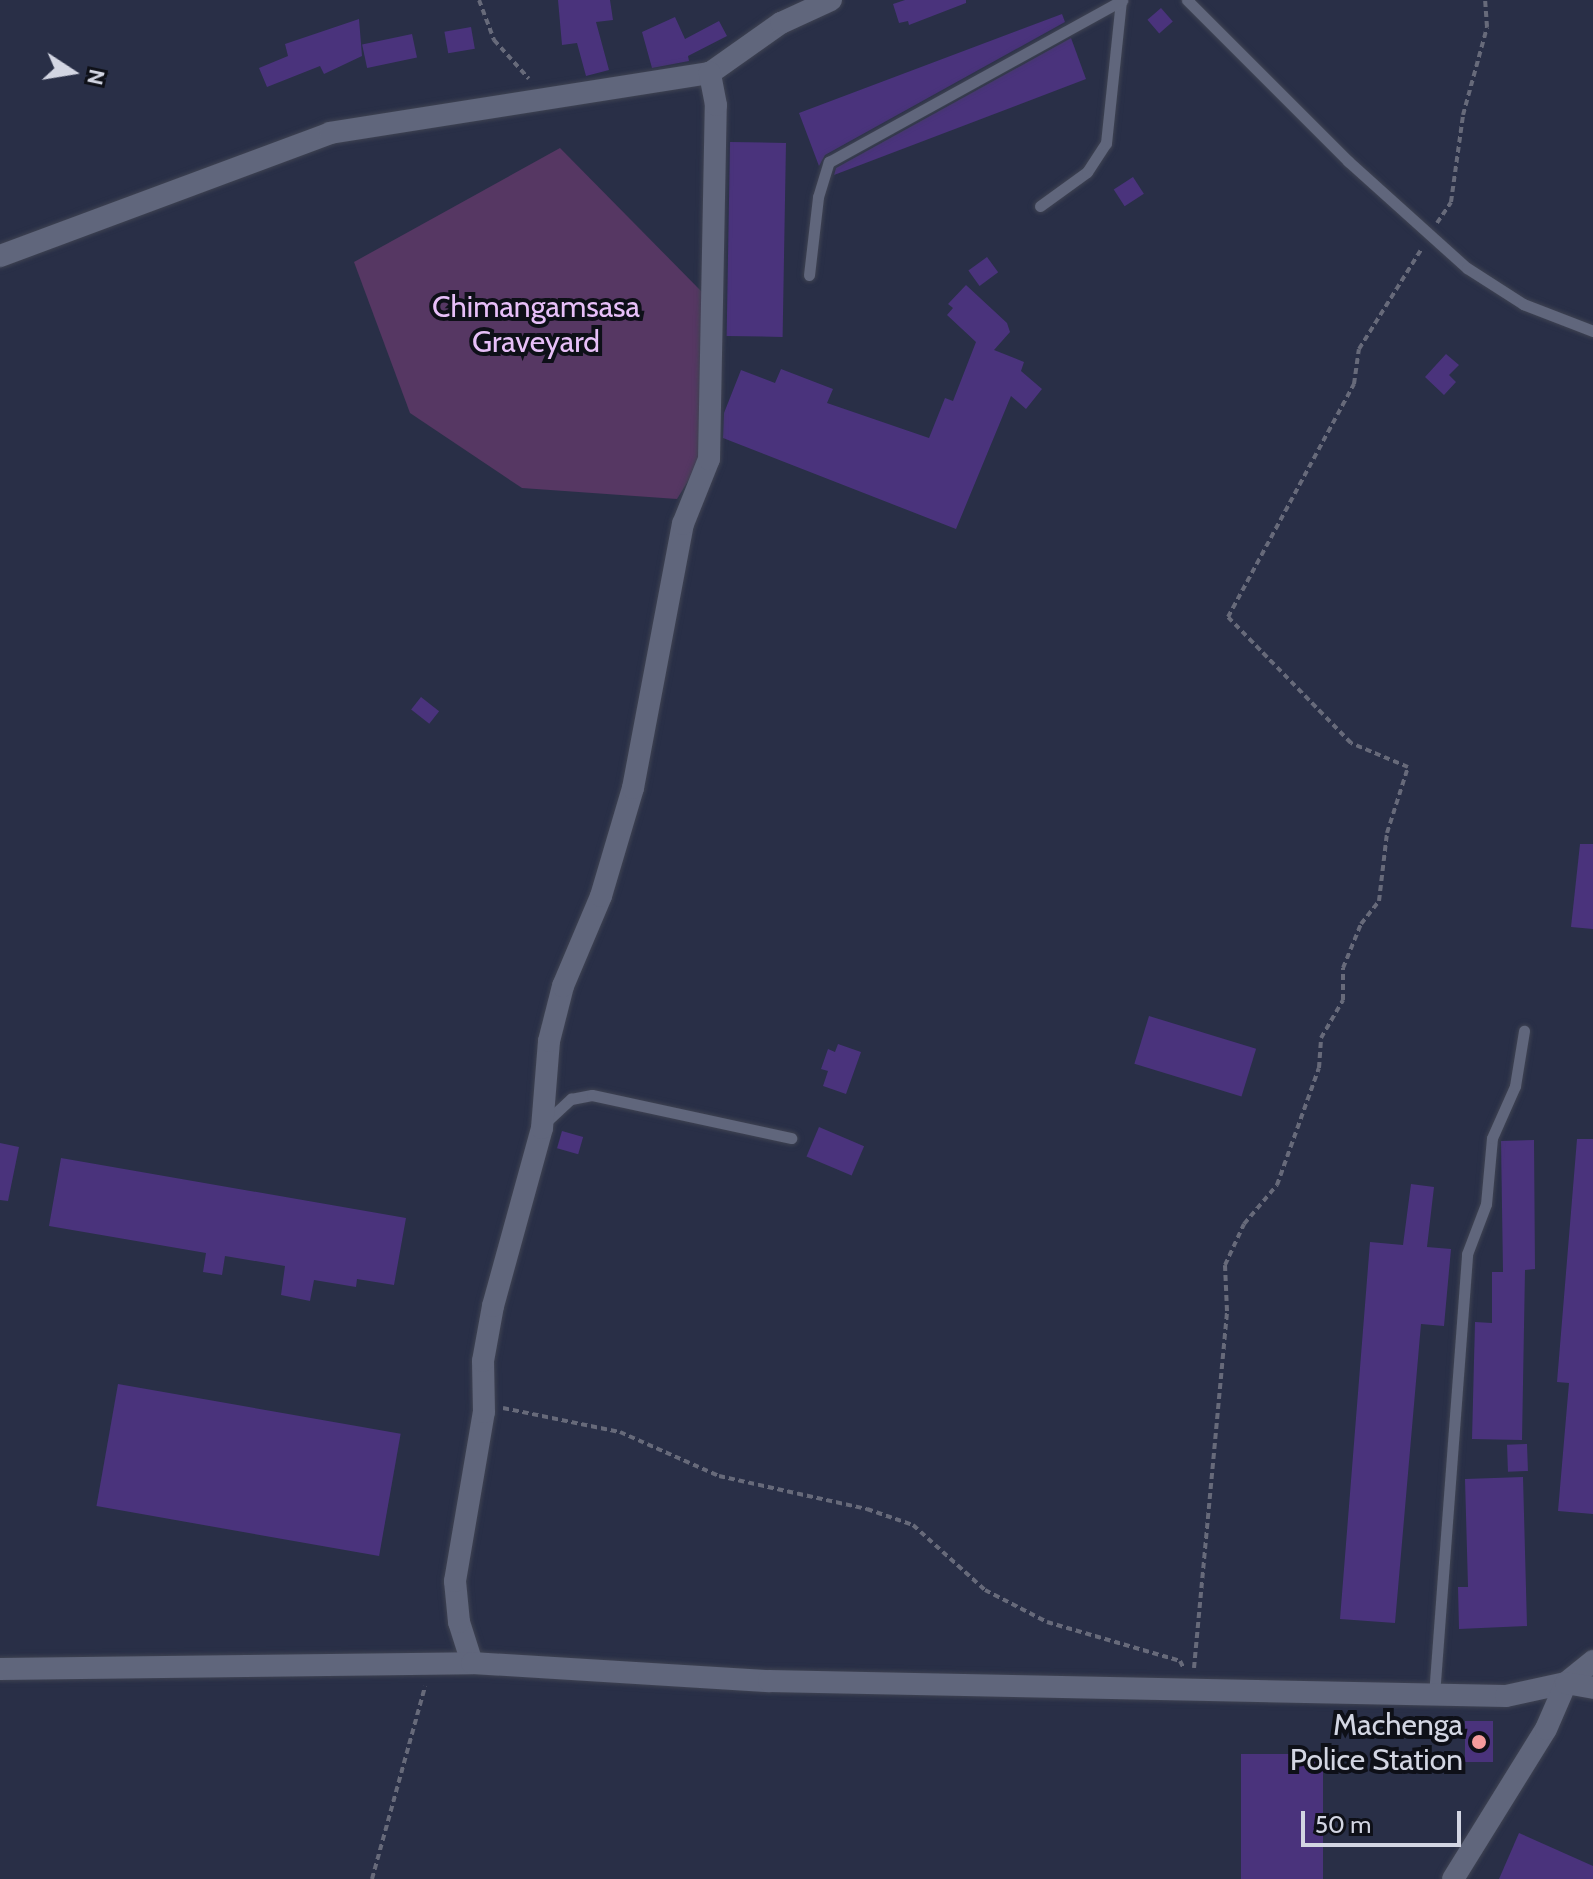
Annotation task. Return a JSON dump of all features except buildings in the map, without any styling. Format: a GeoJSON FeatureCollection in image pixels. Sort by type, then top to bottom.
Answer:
{"type":"FeatureCollection","features":[{"type":"Feature","properties":{"kind":"street"},"geometry":{"type":"LineString","coordinates":[[0,256],[299,142],[366,125],[710,73],[781,23],[831,0]]}},
{"type":"Feature","properties":{"kind":"street"},"geometry":{"type":"LineString","coordinates":[[472,1663],[459,1622],[455,1581],[484,1412],[482,1386],[493,1306],[542,1128],[553,1027],[633,788],[683,524],[709,459],[716,127],[710,73]]}},
{"type":"Feature","properties":{"kind":"street"},"geometry":{"type":"LineString","coordinates":[[1453,1879],[1546,1729],[1566,1683],[1593,1661]]}},
{"type":"Feature","properties":{"kind":"street"},"geometry":{"type":"LineString","coordinates":[[0,1669],[472,1663],[769,1681],[1192,1686],[1506,1696],[1566,1683],[1593,1688]]}},
{"type":"Feature","properties":{"kind":"lane"},"geometry":{"type":"LineString","coordinates":[[1040,206],[1087,172],[1106,143],[1121,0]]}},
{"type":"Feature","properties":{"kind":"lane"},"geometry":{"type":"LineString","coordinates":[[809,275],[818,197],[829,162],[1121,0]]}},
{"type":"Feature","properties":{"kind":"lane"},"geometry":{"type":"LineString","coordinates":[[1187,0],[1429,236],[1523,304],[1593,331]]}},
{"type":"Feature","properties":{"kind":"lane"},"geometry":{"type":"LineString","coordinates":[[1434,1695],[1467,1254],[1486,1204],[1492,1138],[1515,1086],[1524,1031]]}},
{"type":"Feature","properties":{"kind":"lane"},"geometry":{"type":"LineString","coordinates":[[542,1128],[556,1109],[592,1095],[791,1138]]}},
{"type":"Feature","properties":{"kind":"path"},"geometry":{"type":"LineString","coordinates":[[479,0],[494,40],[521,73],[553,98]]}},
{"type":"Feature","properties":{"kind":"path"},"geometry":{"type":"LineString","coordinates":[[1192,1686],[1227,1311],[1225,1265],[1244,1224],[1277,1185],[1286,1146],[1319,1068],[1321,1038],[1343,1000],[1343,968],[1361,924],[1379,901],[1387,833],[1408,767],[1351,743],[1333,728],[1228,617],[1354,384],[1359,349],[1451,202],[1449,188],[1462,152],[1463,115],[1487,27],[1485,0]]}},
{"type":"Feature","properties":{"kind":"path"},"geometry":{"type":"LineString","coordinates":[[482,1386],[502,1408],[620,1432],[719,1476],[867,1509],[913,1525],[985,1590],[1047,1622],[1180,1661],[1192,1686]]}},
{"type":"Feature","properties":{"kind":"path"},"geometry":{"type":"LineString","coordinates":[[372,1879],[430,1663]]}},
{"type":"Feature","properties":{"kind":"shaded area"},"geometry":{"type":"Polygon","coordinates":[[[0,0],[1593,0],[1593,1879],[0,1879],[0,0]]]}},
{"type":"Feature","properties":{"kind":"green space","name":"Chimangamsasa Graveyard"},"geometry":{"type":"Polygon","coordinates":[[[560,148],[703,293],[701,460],[677,499],[522,488],[410,413],[354,262],[560,148]]]}},
{"type":"Feature","properties":{"kind":"place","name":"Machenga Police Station"},"geometry":{"type":"Point","coordinates":[1479,1742]}}]}
